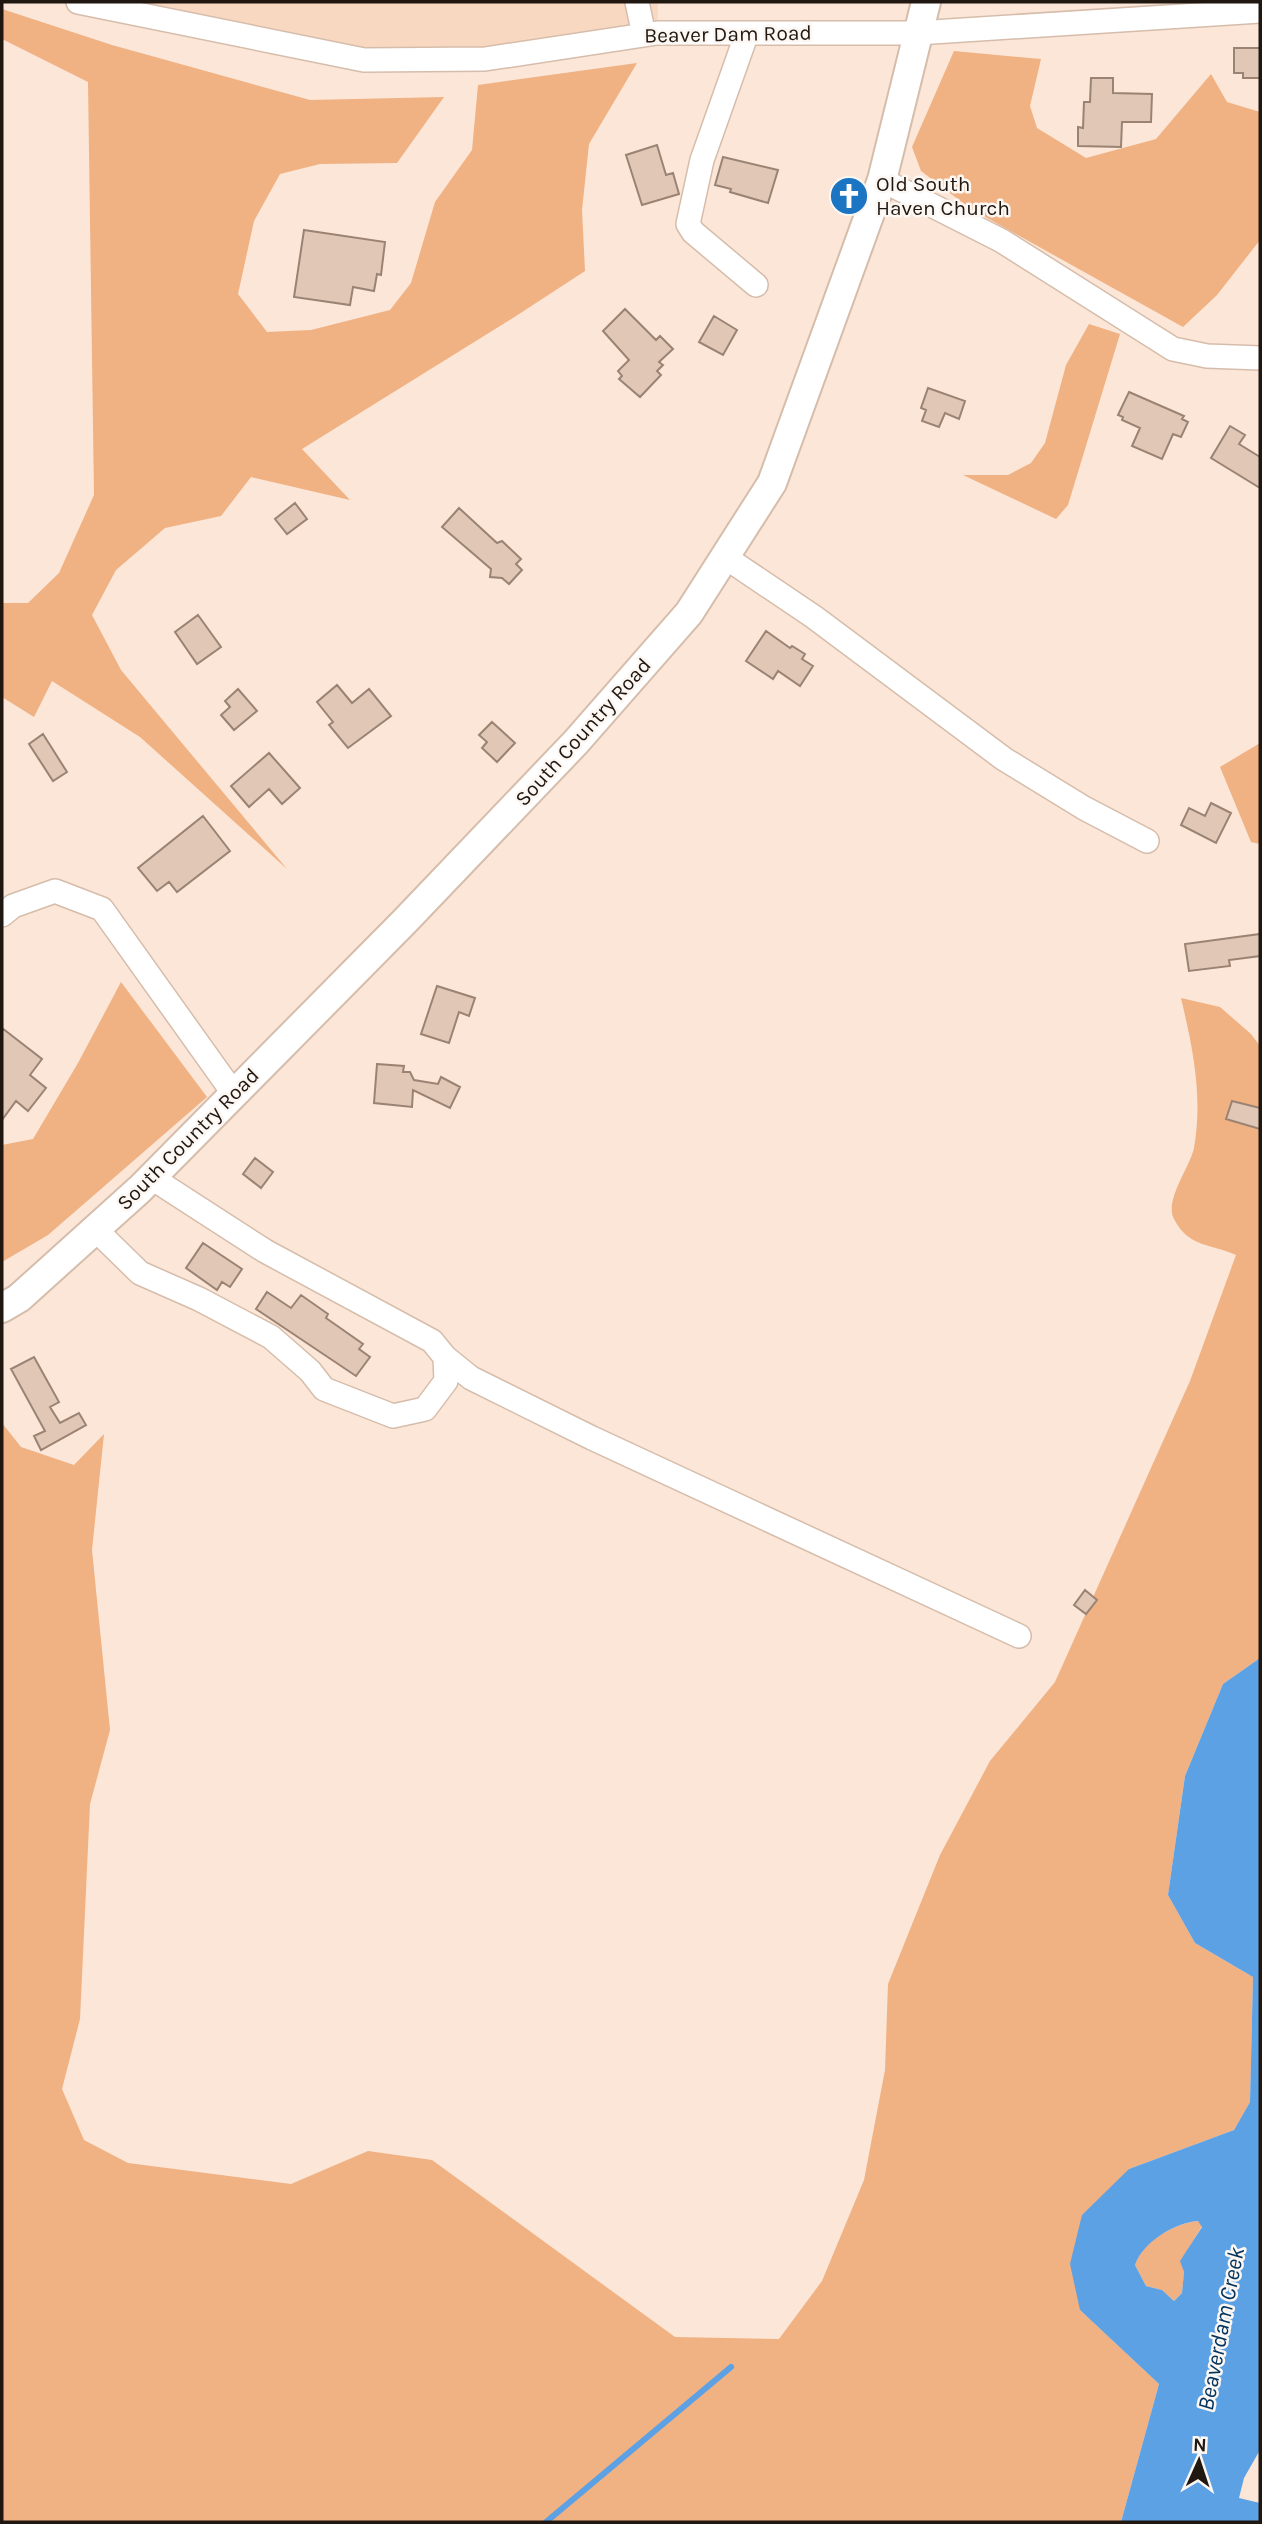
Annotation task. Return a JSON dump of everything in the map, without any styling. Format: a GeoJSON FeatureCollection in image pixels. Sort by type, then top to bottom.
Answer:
{"type":"FeatureCollection","features":[{"type":"Feature","properties":{"kind":"main road","name":"South Country Road"},"geometry":{"type":"LineString","coordinates":[[2,1308],[19,1298],[152,1178],[576,743],[689,613],[772,483],[882,180],[926,2]]}},
{"type":"Feature","properties":{"kind":"street","name":"Beaver Dam Road"},"geometry":{"type":"LineString","coordinates":[[78,2],[124,6],[364,60],[485,59],[645,35],[917,33],[1260,11]]}},
{"type":"Feature","properties":{"kind":"street"},"geometry":{"type":"LineString","coordinates":[[637,2],[645,35]]}},
{"type":"Feature","properties":{"kind":"street"},"geometry":{"type":"LineString","coordinates":[[747,33],[702,160],[688,224],[693,232],[756,285]]}},
{"type":"Feature","properties":{"kind":"street"},"geometry":{"type":"LineString","coordinates":[[882,180],[1002,241],[1173,349],[1207,356],[1260,358]]}},
{"type":"Feature","properties":{"kind":"street"},"geometry":{"type":"LineString","coordinates":[[725,557],[814,617],[1004,760],[1084,808],[1147,841]]}},
{"type":"Feature","properties":{"kind":"street"},"geometry":{"type":"LineString","coordinates":[[2,915],[13,906],[55,891],[102,909],[234,1094]]}},
{"type":"Feature","properties":{"kind":"street"},"geometry":{"type":"LineString","coordinates":[[152,1178],[265,1251],[432,1340],[445,1357],[471,1378],[580,1432],[1019,1636]]}},
{"type":"Feature","properties":{"kind":"street"},"geometry":{"type":"LineString","coordinates":[[95,1229],[140,1273],[199,1299],[271,1337],[310,1371],[324,1389],[393,1416],[425,1409],[446,1381],[445,1357]]}},
{"type":"Feature","properties":{"kind":"shaded area"},"geometry":{"type":"Polygon","coordinates":[[[78,2],[658,2],[657,33],[485,59],[350,59],[78,2]]]}},
{"type":"Feature","properties":{"kind":"shaded area"},"geometry":{"type":"Polygon","coordinates":[[[2,9],[112,45],[310,100],[444,97],[397,163],[320,164],[280,174],[254,221],[238,294],[267,332],[311,330],[390,310],[411,283],[435,202],[472,150],[478,85],[637,63],[589,144],[582,210],[585,271],[302,449],[350,500],[251,477],[221,516],[165,528],[116,570],[92,615],[121,670],[287,869],[140,737],[52,681],[34,717],[2,697],[2,603],[28,603],[59,573],[94,495],[88,82],[2,39],[2,9]]]}},
{"type":"Feature","properties":{"kind":"shaded area"},"geometry":{"type":"Polygon","coordinates":[[[954,51],[1041,59],[1030,106],[1037,128],[1086,158],[1156,139],[1211,74],[1227,102],[1260,112],[1260,240],[1217,295],[1183,327],[971,209],[921,171],[912,147],[954,51]]]}},
{"type":"Feature","properties":{"kind":"shaded area"},"geometry":{"type":"Polygon","coordinates":[[[1089,324],[1120,334],[1068,505],[1056,519],[963,475],[1008,475],[1031,463],[1045,443],[1066,365],[1089,324]]]}},
{"type":"Feature","properties":{"kind":"shaded area"},"geometry":{"type":"Polygon","coordinates":[[[1260,743],[1260,844],[1251,842],[1220,767],[1260,743]]]}},
{"type":"Feature","properties":{"kind":"shaded area"},"geometry":{"type":"Polygon","coordinates":[[[121,982],[207,1097],[48,1235],[2,1262],[2,1145],[33,1139],[121,982]]]}},
{"type":"Feature","properties":{"kind":"shaded area"},"geometry":{"type":"Polygon","coordinates":[[[1181,998],[1220,1007],[1251,1034],[1260,1046],[1260,1658],[1223,1684],[1185,1776],[1168,1895],[1195,1943],[1253,1977],[1250,2102],[1234,2130],[1129,2169],[1080,2310],[1159,2384],[1121,2522],[2,2522],[2,1423],[21,1447],[74,1465],[104,1434],[92,1550],[110,1730],[90,1804],[80,2019],[62,2089],[84,2140],[128,2163],[291,2184],[368,2151],[432,2160],[675,2337],[779,2339],[822,2281],[864,2180],[885,2070],[888,1984],[940,1855],[990,1761],[1055,1682],[1190,1381],[1236,1255],[1193,1240],[1180,1228],[1172,1212],[1175,1194],[1192,1156],[1197,1129],[1193,1054],[1181,998]]]}},
{"type":"Feature","properties":{"kind":"shaded area"},"geometry":{"type":"Polygon","coordinates":[[[1198,2221],[1202,2226],[1181,2261],[1184,2272],[1182,2293],[1174,2301],[1162,2290],[1146,2286],[1135,2265],[1145,2248],[1160,2235],[1198,2221]]]}},
{"type":"Feature","properties":{"kind":"water","name":"Beaverdam Creek"},"geometry":{"type":"Polygon","coordinates":[[[1260,1658],[1260,2450],[1244,2478],[1239,2498],[1260,2503],[1260,2522],[1121,2522],[1159,2384],[1080,2310],[1070,2264],[1082,2215],[1129,2169],[1234,2130],[1250,2102],[1253,1977],[1195,1943],[1168,1895],[1185,1776],[1223,1684],[1260,1658]],[[1198,2221],[1179,2225],[1152,2241],[1135,2265],[1146,2286],[1162,2290],[1174,2301],[1182,2293],[1184,2272],[1180,2261],[1202,2227],[1198,2221]]]}},
{"type":"Feature","properties":{"kind":"building"},"geometry":{"type":"Polygon","coordinates":[[[1234,48],[1260,48],[1260,78],[1243,78],[1243,73],[1234,73],[1234,48]]]}},
{"type":"Feature","properties":{"kind":"building"},"geometry":{"type":"Polygon","coordinates":[[[1091,78],[1113,78],[1113,93],[1152,94],[1151,122],[1122,122],[1121,147],[1078,146],[1078,127],[1083,128],[1084,102],[1090,102],[1091,78]]]}},
{"type":"Feature","properties":{"kind":"building"},"geometry":{"type":"Polygon","coordinates":[[[657,145],[666,175],[673,173],[679,194],[642,205],[626,155],[657,145]]]}},
{"type":"Feature","properties":{"kind":"building"},"geometry":{"type":"Polygon","coordinates":[[[723,157],[778,170],[768,203],[715,185],[723,157]]]}},
{"type":"Feature","properties":{"kind":"building"},"geometry":{"type":"Polygon","coordinates":[[[304,230],[385,242],[381,275],[377,274],[374,291],[353,287],[350,305],[294,297],[304,230]]]}},
{"type":"Feature","properties":{"kind":"building"},"geometry":{"type":"Polygon","coordinates":[[[625,309],[656,340],[660,336],[673,349],[659,362],[663,365],[657,371],[661,375],[640,397],[619,379],[622,376],[618,371],[629,360],[603,331],[625,309]]]}},
{"type":"Feature","properties":{"kind":"building"},"geometry":{"type":"Polygon","coordinates":[[[714,316],[737,330],[723,355],[699,342],[714,316]]]}},
{"type":"Feature","properties":{"kind":"building"},"geometry":{"type":"Polygon","coordinates":[[[928,388],[965,401],[959,419],[945,413],[939,427],[922,421],[926,410],[921,408],[928,388]]]}},
{"type":"Feature","properties":{"kind":"building"},"geometry":{"type":"Polygon","coordinates":[[[1129,392],[1184,416],[1182,419],[1188,422],[1181,437],[1173,434],[1162,459],[1132,446],[1140,428],[1122,420],[1123,417],[1118,415],[1129,392]]]}},
{"type":"Feature","properties":{"kind":"building"},"geometry":{"type":"Polygon","coordinates":[[[1230,426],[1245,435],[1239,444],[1260,457],[1260,488],[1211,458],[1230,426]]]}},
{"type":"Feature","properties":{"kind":"building"},"geometry":{"type":"Polygon","coordinates":[[[295,503],[307,519],[287,534],[275,519],[295,503]]]}},
{"type":"Feature","properties":{"kind":"building"},"geometry":{"type":"Polygon","coordinates":[[[459,508],[497,543],[502,541],[521,559],[516,564],[522,570],[509,584],[502,578],[490,577],[491,569],[442,527],[459,508]]]}},
{"type":"Feature","properties":{"kind":"building"},"geometry":{"type":"Polygon","coordinates":[[[198,615],[221,647],[197,664],[175,632],[198,615]]]}},
{"type":"Feature","properties":{"kind":"building"},"geometry":{"type":"Polygon","coordinates":[[[766,631],[790,648],[792,646],[805,654],[802,659],[813,666],[800,686],[778,671],[773,679],[746,661],[766,631]]]}},
{"type":"Feature","properties":{"kind":"building"},"geometry":{"type":"Polygon","coordinates":[[[337,685],[352,703],[369,689],[391,716],[348,748],[329,725],[333,722],[317,702],[337,685]]]}},
{"type":"Feature","properties":{"kind":"building"},"geometry":{"type":"Polygon","coordinates":[[[238,689],[257,711],[234,730],[221,715],[230,707],[225,701],[238,689]]]}},
{"type":"Feature","properties":{"kind":"building"},"geometry":{"type":"Polygon","coordinates":[[[492,722],[515,743],[497,762],[482,748],[487,742],[479,735],[492,722]]]}},
{"type":"Feature","properties":{"kind":"building"},"geometry":{"type":"Polygon","coordinates":[[[43,734],[67,772],[53,781],[29,744],[43,734]]]}},
{"type":"Feature","properties":{"kind":"building"},"geometry":{"type":"Polygon","coordinates":[[[269,753],[300,788],[282,804],[269,789],[249,807],[231,786],[269,753]]]}},
{"type":"Feature","properties":{"kind":"building"},"geometry":{"type":"Polygon","coordinates":[[[1211,803],[1231,813],[1216,843],[1181,825],[1189,808],[1205,816],[1211,803]]]}},
{"type":"Feature","properties":{"kind":"building"},"geometry":{"type":"Polygon","coordinates":[[[203,816],[230,851],[177,892],[169,882],[157,891],[138,868],[203,816]]]}},
{"type":"Feature","properties":{"kind":"building"},"geometry":{"type":"Polygon","coordinates":[[[1260,934],[1260,956],[1229,960],[1230,966],[1189,971],[1185,944],[1260,934]]]}},
{"type":"Feature","properties":{"kind":"building"},"geometry":{"type":"Polygon","coordinates":[[[437,986],[475,998],[469,1016],[459,1012],[449,1043],[421,1034],[437,986]]]}},
{"type":"Feature","properties":{"kind":"building"},"geometry":{"type":"Polygon","coordinates":[[[2,1028],[42,1059],[30,1075],[46,1088],[28,1111],[16,1101],[2,1120],[2,1028]]]}},
{"type":"Feature","properties":{"kind":"building"},"geometry":{"type":"Polygon","coordinates":[[[377,1064],[404,1066],[403,1072],[410,1072],[414,1080],[438,1084],[441,1077],[460,1087],[450,1108],[413,1090],[412,1107],[374,1103],[377,1064]]]}},
{"type":"Feature","properties":{"kind":"building"},"geometry":{"type":"Polygon","coordinates":[[[1232,1101],[1260,1108],[1260,1129],[1226,1119],[1232,1101]]]}},
{"type":"Feature","properties":{"kind":"building"},"geometry":{"type":"Polygon","coordinates":[[[255,1158],[273,1172],[261,1188],[243,1174],[255,1158]]]}},
{"type":"Feature","properties":{"kind":"building"},"geometry":{"type":"Polygon","coordinates":[[[203,1243],[242,1269],[230,1287],[222,1282],[217,1290],[186,1268],[203,1243]]]}},
{"type":"Feature","properties":{"kind":"building"},"geometry":{"type":"Polygon","coordinates":[[[267,1292],[291,1308],[301,1295],[328,1314],[326,1318],[363,1344],[359,1349],[370,1357],[356,1376],[256,1309],[267,1292]]]}},
{"type":"Feature","properties":{"kind":"building"},"geometry":{"type":"Polygon","coordinates":[[[34,1357],[59,1402],[50,1407],[60,1423],[79,1413],[86,1425],[41,1450],[34,1436],[45,1431],[11,1369],[34,1357]]]}},
{"type":"Feature","properties":{"kind":"building"},"geometry":{"type":"Polygon","coordinates":[[[1085,1590],[1097,1600],[1086,1614],[1074,1605],[1085,1590]]]}},
{"type":"Feature","properties":{"kind":"waterway"},"geometry":{"type":"LineString","coordinates":[[546,2522],[731,2367]]}},
{"type":"Feature","properties":{"kind":"place","name":"Old South Haven Church"},"geometry":{"type":"Point","coordinates":[849,196]}}]}
